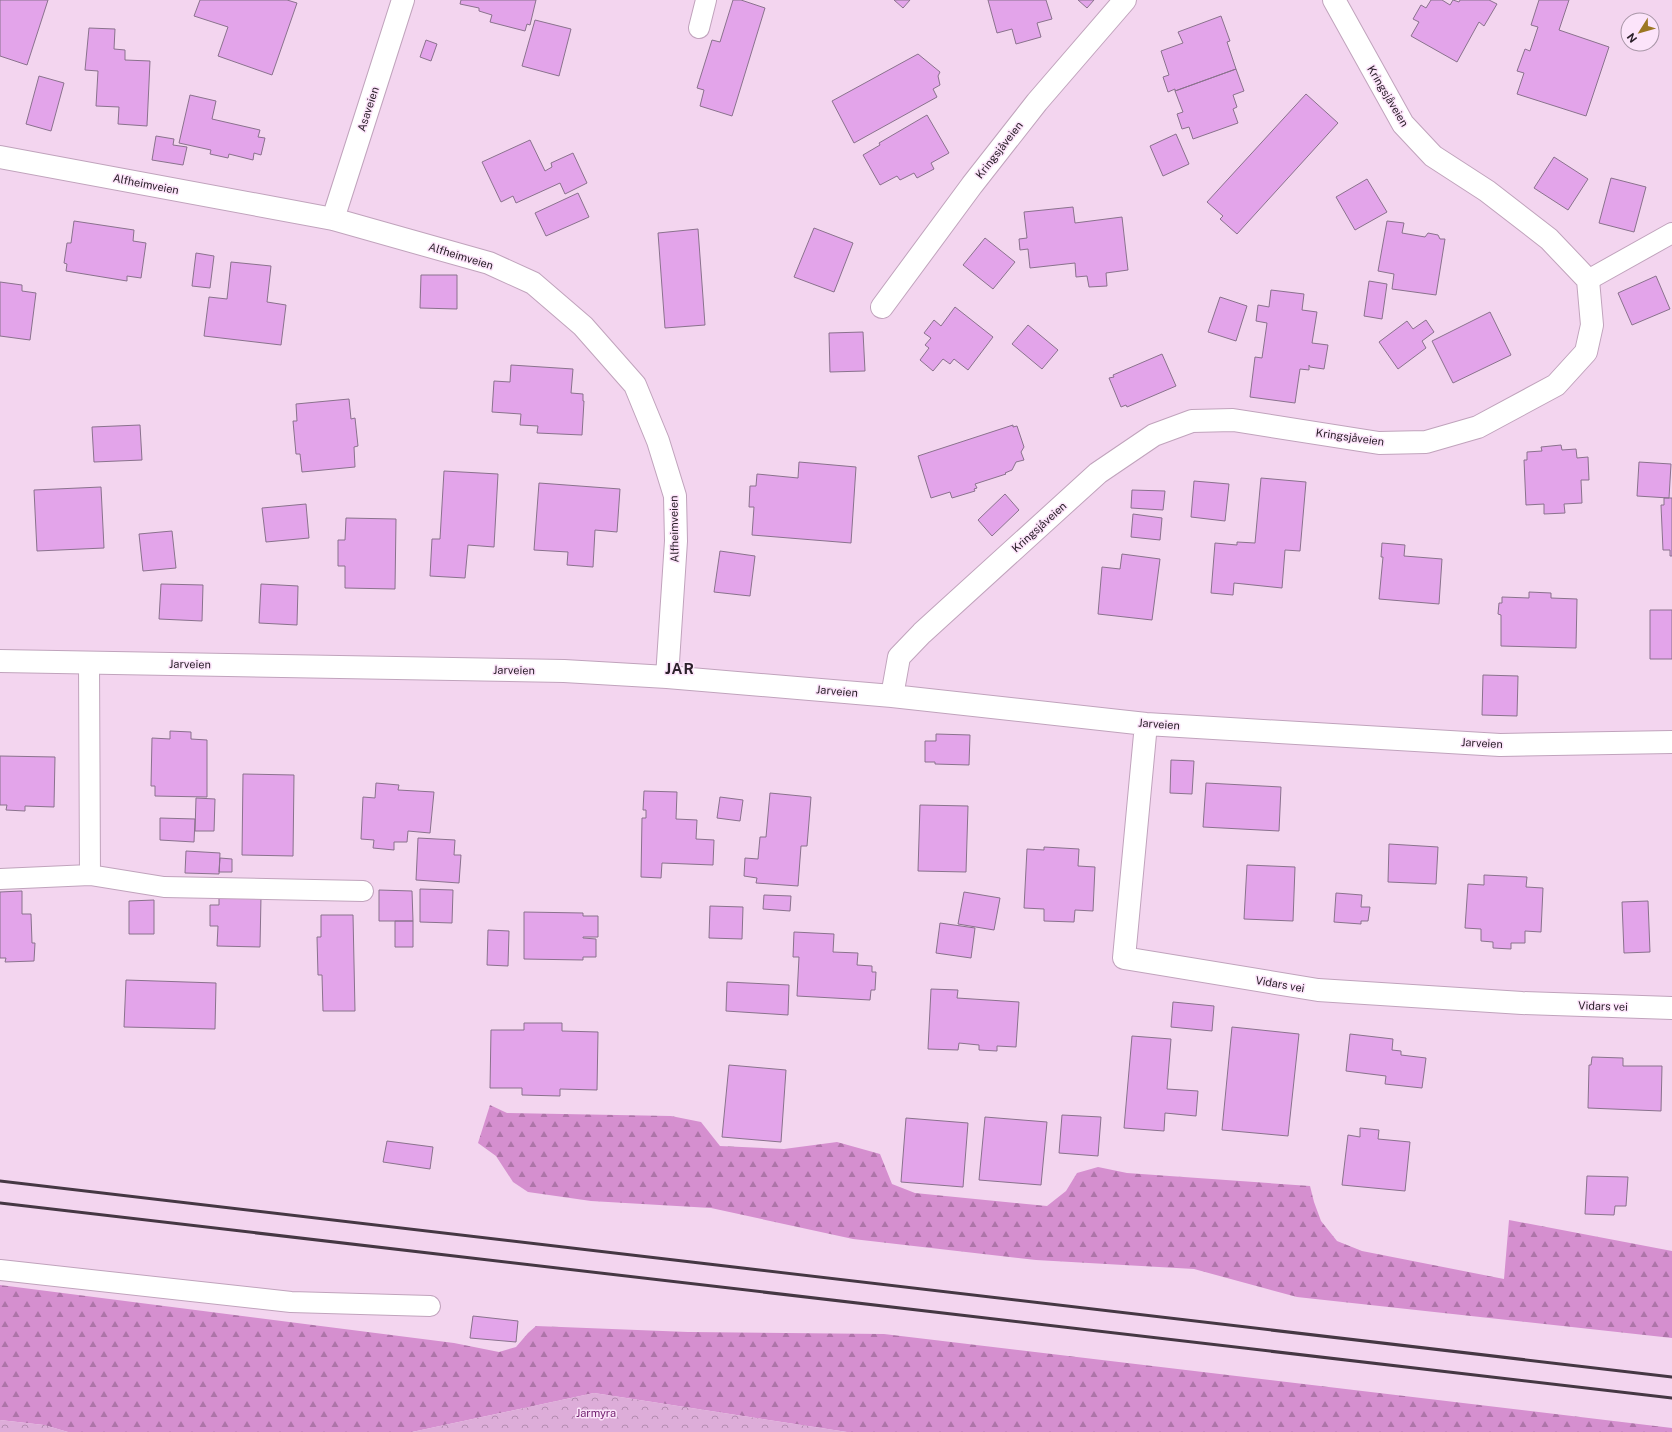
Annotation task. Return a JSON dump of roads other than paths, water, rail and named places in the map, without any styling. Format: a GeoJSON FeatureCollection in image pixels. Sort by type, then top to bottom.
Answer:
{"type":"FeatureCollection","features":[{"type":"Feature","properties":{"kind":"street","name":"Kringsjåveien"},"geometry":{"type":"LineString","coordinates":[[882,307],[972,185],[1037,102],[1125,0]]}},
{"type":"Feature","properties":{"kind":"street","name":"Kringsjåveien"},"geometry":{"type":"LineString","coordinates":[[892,696],[899,657],[922,633],[1098,473],[1154,435],[1192,421],[1234,420],[1379,443],[1426,442],[1478,427],[1556,385],[1586,352],[1592,325],[1588,280],[1549,240],[1487,191],[1433,156],[1403,124],[1334,0]]}},
{"type":"Feature","properties":{"kind":"street","name":"Asaveien"},"geometry":{"type":"LineString","coordinates":[[333,219],[399,1]]}},
{"type":"Feature","properties":{"kind":"street","name":"Alfheimveien"},"geometry":{"type":"LineString","coordinates":[[0,156],[333,219],[488,263],[533,283],[583,326],[636,385],[658,441],[675,496],[676,541],[667,677]]}},
{"type":"Feature","properties":{"kind":"street","name":"Jarveien"},"geometry":{"type":"LineString","coordinates":[[0,661],[564,670],[892,696],[1146,724],[1500,745],[1672,742]]}},
{"type":"Feature","properties":{"kind":"street","name":"Vidars vei"},"geometry":{"type":"LineString","coordinates":[[1146,724],[1124,958],[1318,990],[1522,1003],[1672,1008]]}},
{"type":"Feature","properties":{"kind":"lane"},"geometry":{"type":"LineString","coordinates":[[699,28],[706,0]]}},
{"type":"Feature","properties":{"kind":"lane"},"geometry":{"type":"LineString","coordinates":[[1588,280],[1672,233]]}},
{"type":"Feature","properties":{"kind":"lane"},"geometry":{"type":"LineString","coordinates":[[89,662],[90,875]]}},
{"type":"Feature","properties":{"kind":"lane"},"geometry":{"type":"LineString","coordinates":[[0,879],[90,875],[164,887],[363,891]]}},
{"type":"Feature","properties":{"kind":"lane"},"geometry":{"type":"LineString","coordinates":[[0,1270],[291,1302],[430,1306]]}},
{"type":"Feature","properties":{"kind":"railway"},"geometry":{"type":"LineString","coordinates":[[0,1181],[1672,1377]]}},
{"type":"Feature","properties":{"kind":"railway"},"geometry":{"type":"LineString","coordinates":[[0,1203],[1672,1398]]}},
{"type":"Feature","properties":{"kind":"district","name":"JAR"},"geometry":{"type":"Point","coordinates":[680,668]}},
{"type":"Feature","properties":{"kind":"park label","name":"Jarmyra"},"geometry":{"type":"Point","coordinates":[596,1413]}}]}
